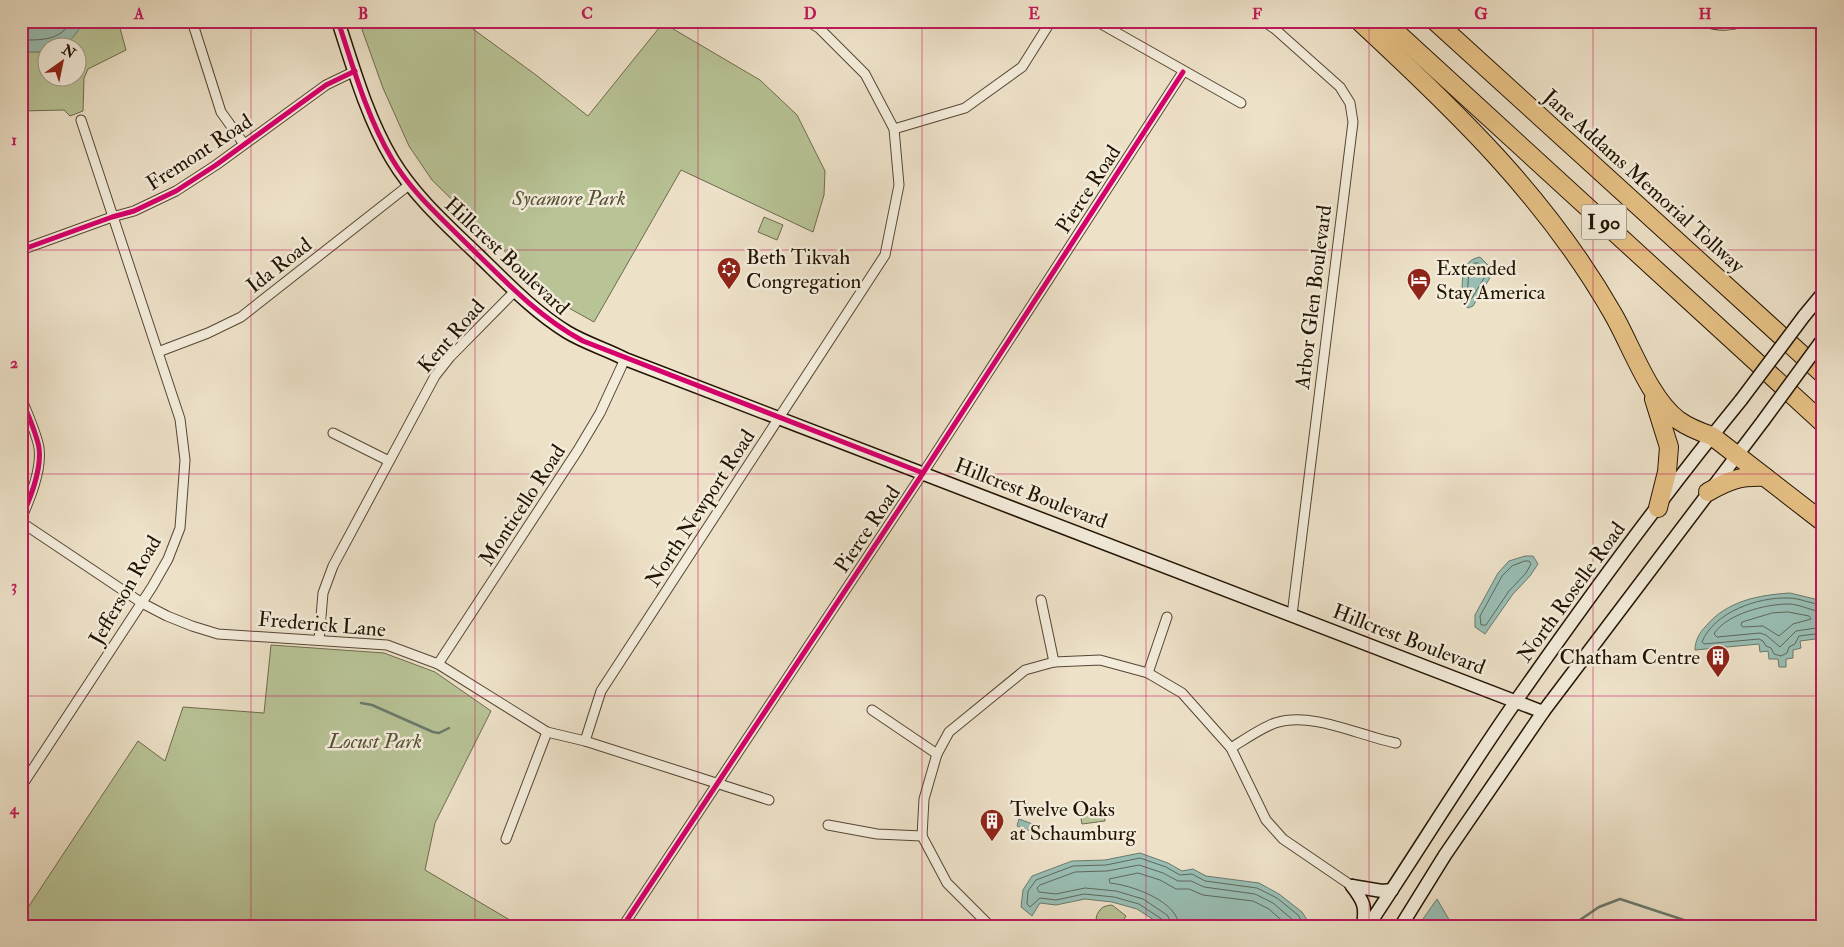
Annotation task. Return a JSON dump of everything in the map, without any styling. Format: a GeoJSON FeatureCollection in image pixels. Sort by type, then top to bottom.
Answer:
{"type":"FeatureCollection","features":[{"type":"Feature","properties":{"kind":"highway"},"geometry":{"type":"LineString","coordinates":[[1359,21],[1467,124],[1520,182],[1585,269],[1614,315],[1650,384],[1667,409],[1678,420],[1712,436],[1823,522]]}},
{"type":"Feature","properties":{"kind":"highway","name":"I 90"},"geometry":{"type":"LineString","coordinates":[[1384,21],[1823,423]]}},
{"type":"Feature","properties":{"kind":"highway","name":"Jane Addams Memorial Tollway"},"geometry":{"type":"LineString","coordinates":[[1435,21],[1823,374]]}},
{"type":"Feature","properties":{"kind":"highway"},"geometry":{"type":"LineString","coordinates":[[1650,384],[1669,447],[1667,472],[1658,508]]}},
{"type":"Feature","properties":{"kind":"highway"},"geometry":{"type":"LineString","coordinates":[[1708,492],[1722,484],[1742,477],[1765,477]]}},
{"type":"Feature","properties":{"kind":"main road","name":"Hillcrest Boulevard"},"geometry":{"type":"LineString","coordinates":[[338,21],[382,140],[409,185],[515,291],[536,310],[567,332],[625,359],[1543,712]]}},
{"type":"Feature","properties":{"kind":"main road","name":"North Roselle Road"},"geometry":{"type":"LineString","coordinates":[[1368,926],[1516,701],[1595,591],[1823,293]]}},
{"type":"Feature","properties":{"kind":"main road"},"geometry":{"type":"LineString","coordinates":[[1400,926],[1445,855],[1543,712],[1823,339]]}},
{"type":"Feature","properties":{"kind":"main road"},"geometry":{"type":"LineString","coordinates":[[1352,886],[1382,891],[1392,890]]}},
{"type":"Feature","properties":{"kind":"main road"},"geometry":{"type":"LineString","coordinates":[[1352,886],[1363,900],[1363,926]]}},
{"type":"Feature","properties":{"kind":"street"},"geometry":{"type":"LineString","coordinates":[[192,21],[221,112],[244,144]]}},
{"type":"Feature","properties":{"kind":"street"},"geometry":{"type":"LineString","coordinates":[[807,21],[819,28],[865,74],[894,129],[964,108],[1022,67],[1051,21]]}},
{"type":"Feature","properties":{"kind":"street"},"geometry":{"type":"LineString","coordinates":[[1096,21],[1183,72],[1241,103]]}},
{"type":"Feature","properties":{"kind":"street","name":"Arbor Glen Boulevard"},"geometry":{"type":"LineString","coordinates":[[1263,21],[1275,28],[1340,87],[1350,103],[1353,122],[1292,615]]}},
{"type":"Feature","properties":{"kind":"street"},"geometry":{"type":"LineString","coordinates":[[1703,21],[1727,26],[1744,21]]}},
{"type":"Feature","properties":{"kind":"street","name":"Fremont Road"},"geometry":{"type":"LineString","coordinates":[[21,250],[112,217],[134,211],[176,191],[216,165],[326,85],[355,71]]}},
{"type":"Feature","properties":{"kind":"street","name":"Pierce Road"},"geometry":{"type":"LineString","coordinates":[[624,926],[923,473],[1183,72]]}},
{"type":"Feature","properties":{"kind":"street","name":"Jefferson Road"},"geometry":{"type":"LineString","coordinates":[[21,787],[142,603],[168,559],[180,528],[184,445],[180,419],[81,120]]}},
{"type":"Feature","properties":{"kind":"street","name":"North Newport Road"},"geometry":{"type":"LineString","coordinates":[[585,741],[601,690],[886,255],[899,185],[894,129]]}},
{"type":"Feature","properties":{"kind":"street","name":"Ida Road"},"geometry":{"type":"LineString","coordinates":[[158,352],[208,333],[241,317],[409,185]]}},
{"type":"Feature","properties":{"kind":"street","name":"Kent Road"},"geometry":{"type":"LineString","coordinates":[[319,640],[323,593],[333,566],[435,376],[450,357],[515,291]]}},
{"type":"Feature","properties":{"kind":"street","name":"Monticello Road"},"geometry":{"type":"LineString","coordinates":[[438,664],[578,450],[600,413],[625,359]]}},
{"type":"Feature","properties":{"kind":"street"},"geometry":{"type":"LineString","coordinates":[[21,397],[39,448],[31,496],[21,520]]}},
{"type":"Feature","properties":{"kind":"street"},"geometry":{"type":"LineString","coordinates":[[333,433],[388,461]]}},
{"type":"Feature","properties":{"kind":"street","name":"Frederick Lane"},"geometry":{"type":"LineString","coordinates":[[21,520],[142,603],[166,616],[192,626],[218,634],[387,645],[438,664],[547,732],[585,741],[718,782],[769,800]]}},
{"type":"Feature","properties":{"kind":"street"},"geometry":{"type":"LineString","coordinates":[[1041,600],[1054,662]]}},
{"type":"Feature","properties":{"kind":"street"},"geometry":{"type":"LineString","coordinates":[[1148,673],[1167,617]]}},
{"type":"Feature","properties":{"kind":"street"},"geometry":{"type":"LineString","coordinates":[[990,926],[947,883],[922,836],[924,799],[937,754],[949,732],[1025,670],[1054,662],[1100,660],[1148,673],[1182,693],[1231,748],[1266,820],[1277,833],[1352,886]]}},
{"type":"Feature","properties":{"kind":"street"},"geometry":{"type":"LineString","coordinates":[[872,710],[937,754]]}},
{"type":"Feature","properties":{"kind":"street"},"geometry":{"type":"LineString","coordinates":[[1231,748],[1275,723],[1306,720],[1396,743]]}},
{"type":"Feature","properties":{"kind":"street"},"geometry":{"type":"LineString","coordinates":[[506,839],[547,732]]}},
{"type":"Feature","properties":{"kind":"street"},"geometry":{"type":"LineString","coordinates":[[828,825],[877,834],[922,836]]}},
{"type":"Feature","properties":{"kind":"green space"},"geometry":{"type":"Polygon","coordinates":[[[21,21],[118,21],[126,50],[88,69],[88,38],[38,38],[38,88],[84,88],[83,111],[70,116],[64,110],[21,111],[21,21]]]}},
{"type":"Feature","properties":{"kind":"green space","name":"Sycamore Park"},"geometry":{"type":"Polygon","coordinates":[[[359,21],[462,21],[588,116],[663,23],[760,80],[797,115],[825,171],[824,195],[813,232],[681,170],[594,322],[567,307],[537,283],[432,180],[409,146],[383,88],[359,21]]]}},
{"type":"Feature","properties":{"kind":"green space"},"geometry":{"type":"Polygon","coordinates":[[[764,217],[783,225],[777,240],[758,232],[764,217]]]}},
{"type":"Feature","properties":{"kind":"green space","name":"Locust Park"},"geometry":{"type":"Polygon","coordinates":[[[271,645],[384,653],[435,672],[491,711],[435,823],[425,870],[520,926],[21,926],[21,918],[138,741],[165,761],[183,707],[264,713],[271,645]]]}},
{"type":"Feature","properties":{"kind":"green space"},"geometry":{"type":"Polygon","coordinates":[[[1104,810],[1105,821],[1082,824],[1080,813],[1104,810]]]}},
{"type":"Feature","properties":{"kind":"green space"},"geometry":{"type":"Polygon","coordinates":[[[1112,905],[1126,916],[1119,924],[1102,926],[1096,918],[1098,912],[1106,906],[1112,905]]]}},
{"type":"Feature","properties":{"kind":"water"},"geometry":{"type":"Polygon","coordinates":[[[21,21],[83,21],[73,38],[38,38],[38,52],[21,52],[21,21]]]}},
{"type":"Feature","properties":{"kind":"water"},"geometry":{"type":"Polygon","coordinates":[[[1480,257],[1494,271],[1473,306],[1468,308],[1462,303],[1463,275],[1468,263],[1480,257]]]}},
{"type":"Feature","properties":{"kind":"water"},"geometry":{"type":"Polygon","coordinates":[[[1525,556],[1533,556],[1538,564],[1530,576],[1513,594],[1485,634],[1475,627],[1475,615],[1498,573],[1509,561],[1525,556]]]}},
{"type":"Feature","properties":{"kind":"water"},"geometry":{"type":"Polygon","coordinates":[[[1790,593],[1823,601],[1823,638],[1800,641],[1801,648],[1793,650],[1793,658],[1786,659],[1786,667],[1779,667],[1778,659],[1769,659],[1768,651],[1760,652],[1759,644],[1695,650],[1701,631],[1714,617],[1733,605],[1766,595],[1790,593]]]}},
{"type":"Feature","properties":{"kind":"water"},"geometry":{"type":"Polygon","coordinates":[[[1019,819],[1038,826],[1036,833],[1017,826],[1019,819]]]}},
{"type":"Feature","properties":{"kind":"water"},"geometry":{"type":"Polygon","coordinates":[[[1140,853],[1168,863],[1182,871],[1193,869],[1206,876],[1259,883],[1279,894],[1302,912],[1311,926],[1163,926],[1137,909],[1112,902],[1085,899],[1056,905],[1040,903],[1032,916],[1021,907],[1023,890],[1032,876],[1072,861],[1105,860],[1140,853]]]}},
{"type":"Feature","properties":{"kind":"water"},"geometry":{"type":"Polygon","coordinates":[[[1437,899],[1451,923],[1461,926],[1418,926],[1437,899]]]}},
{"type":"Feature","properties":{"kind":"waterway"},"geometry":{"type":"LineString","coordinates":[[361,703],[372,705],[433,732],[439,733],[449,728]]}},
{"type":"Feature","properties":{"kind":"waterway"},"geometry":{"type":"LineString","coordinates":[[1571,926],[1599,907],[1620,899],[1708,926]]}},
{"type":"Feature","properties":{"kind":"cycle path"},"geometry":{"type":"LineString","coordinates":[[338,21],[368,109],[383,143],[399,171],[444,222],[506,282],[550,320],[583,341],[923,473]]}},
{"type":"Feature","properties":{"kind":"cycle path"},"geometry":{"type":"LineString","coordinates":[[21,250],[112,217],[134,211],[176,191],[216,165],[326,85],[355,71]]}},
{"type":"Feature","properties":{"kind":"cycle path"},"geometry":{"type":"LineString","coordinates":[[623,926],[923,473],[1183,72]]}},
{"type":"Feature","properties":{"kind":"cycle path"},"geometry":{"type":"LineString","coordinates":[[21,397],[39,448],[39,466],[21,519]]}},
{"type":"Feature","properties":{"kind":"place","name":"Beth Tikvah Congregation"},"geometry":{"type":"Point","coordinates":[729,290]}},
{"type":"Feature","properties":{"kind":"place","name":"Extended Stay America"},"geometry":{"type":"Point","coordinates":[1419,301]}},
{"type":"Feature","properties":{"kind":"place","name":"Chatham Centre"},"geometry":{"type":"Point","coordinates":[1718,678]}},
{"type":"Feature","properties":{"kind":"place","name":"Twelve Oaks at Schaumburg"},"geometry":{"type":"Point","coordinates":[992,842]}}]}
